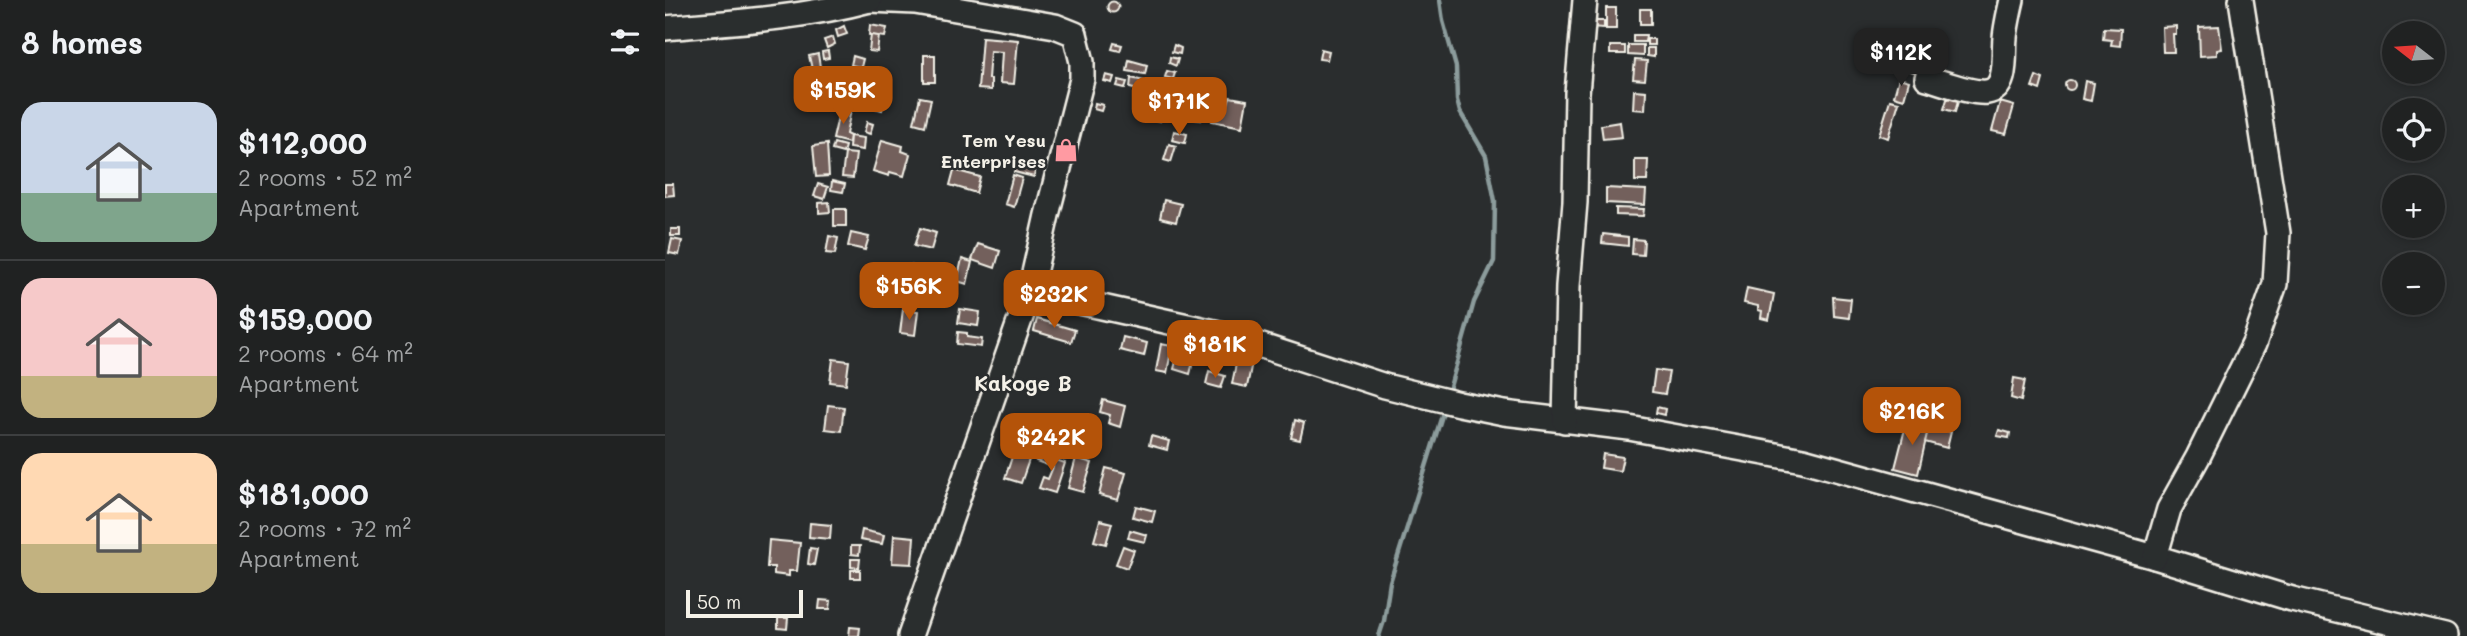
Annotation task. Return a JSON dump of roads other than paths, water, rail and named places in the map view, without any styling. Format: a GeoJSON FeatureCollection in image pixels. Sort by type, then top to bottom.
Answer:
{"type":"FeatureCollection","features":[{"type":"Feature","properties":{"kind":"street"},"geometry":{"type":"LineString","coordinates":[[665,28],[789,17],[870,0],[944,3],[1055,26],[1075,34],[1079,46],[1082,79],[1030,291],[909,636]]}},
{"type":"Feature","properties":{"kind":"street"},"geometry":{"type":"LineString","coordinates":[[1565,421],[1577,93],[1585,0]]}},
{"type":"Feature","properties":{"kind":"street"},"geometry":{"type":"LineString","coordinates":[[1927,78],[1976,91],[1988,92],[1998,86],[2003,73],[2005,37],[2012,0]]}},
{"type":"Feature","properties":{"kind":"street"},"geometry":{"type":"LineString","coordinates":[[2155,557],[2169,509],[2254,344],[2275,284],[2279,233],[2267,173],[2241,0]]}},
{"type":"Feature","properties":{"kind":"street"},"geometry":{"type":"LineString","coordinates":[[1030,291],[1228,335],[1385,386],[1436,399],[1504,413],[1629,428],[1803,460],[2155,557],[2292,599],[2445,636]]}},
{"type":"Feature","properties":{"kind":"waterway"},"geometry":{"type":"LineString","coordinates":[[1440,0],[1456,67],[1460,112],[1486,156],[1495,201],[1494,261],[1474,302],[1448,394]]}},
{"type":"Feature","properties":{"kind":"waterway"},"geometry":{"type":"LineString","coordinates":[[1379,636],[1390,582],[1444,409]]}},
{"type":"Feature","properties":{"kind":"place","name":"Tem Yesu Enterprises"},"geometry":{"type":"Point","coordinates":[1066,150]}},
{"type":"Feature","properties":{"kind":"district","name":"Kakoge B"},"geometry":{"type":"Point","coordinates":[1023,382]}}]}
